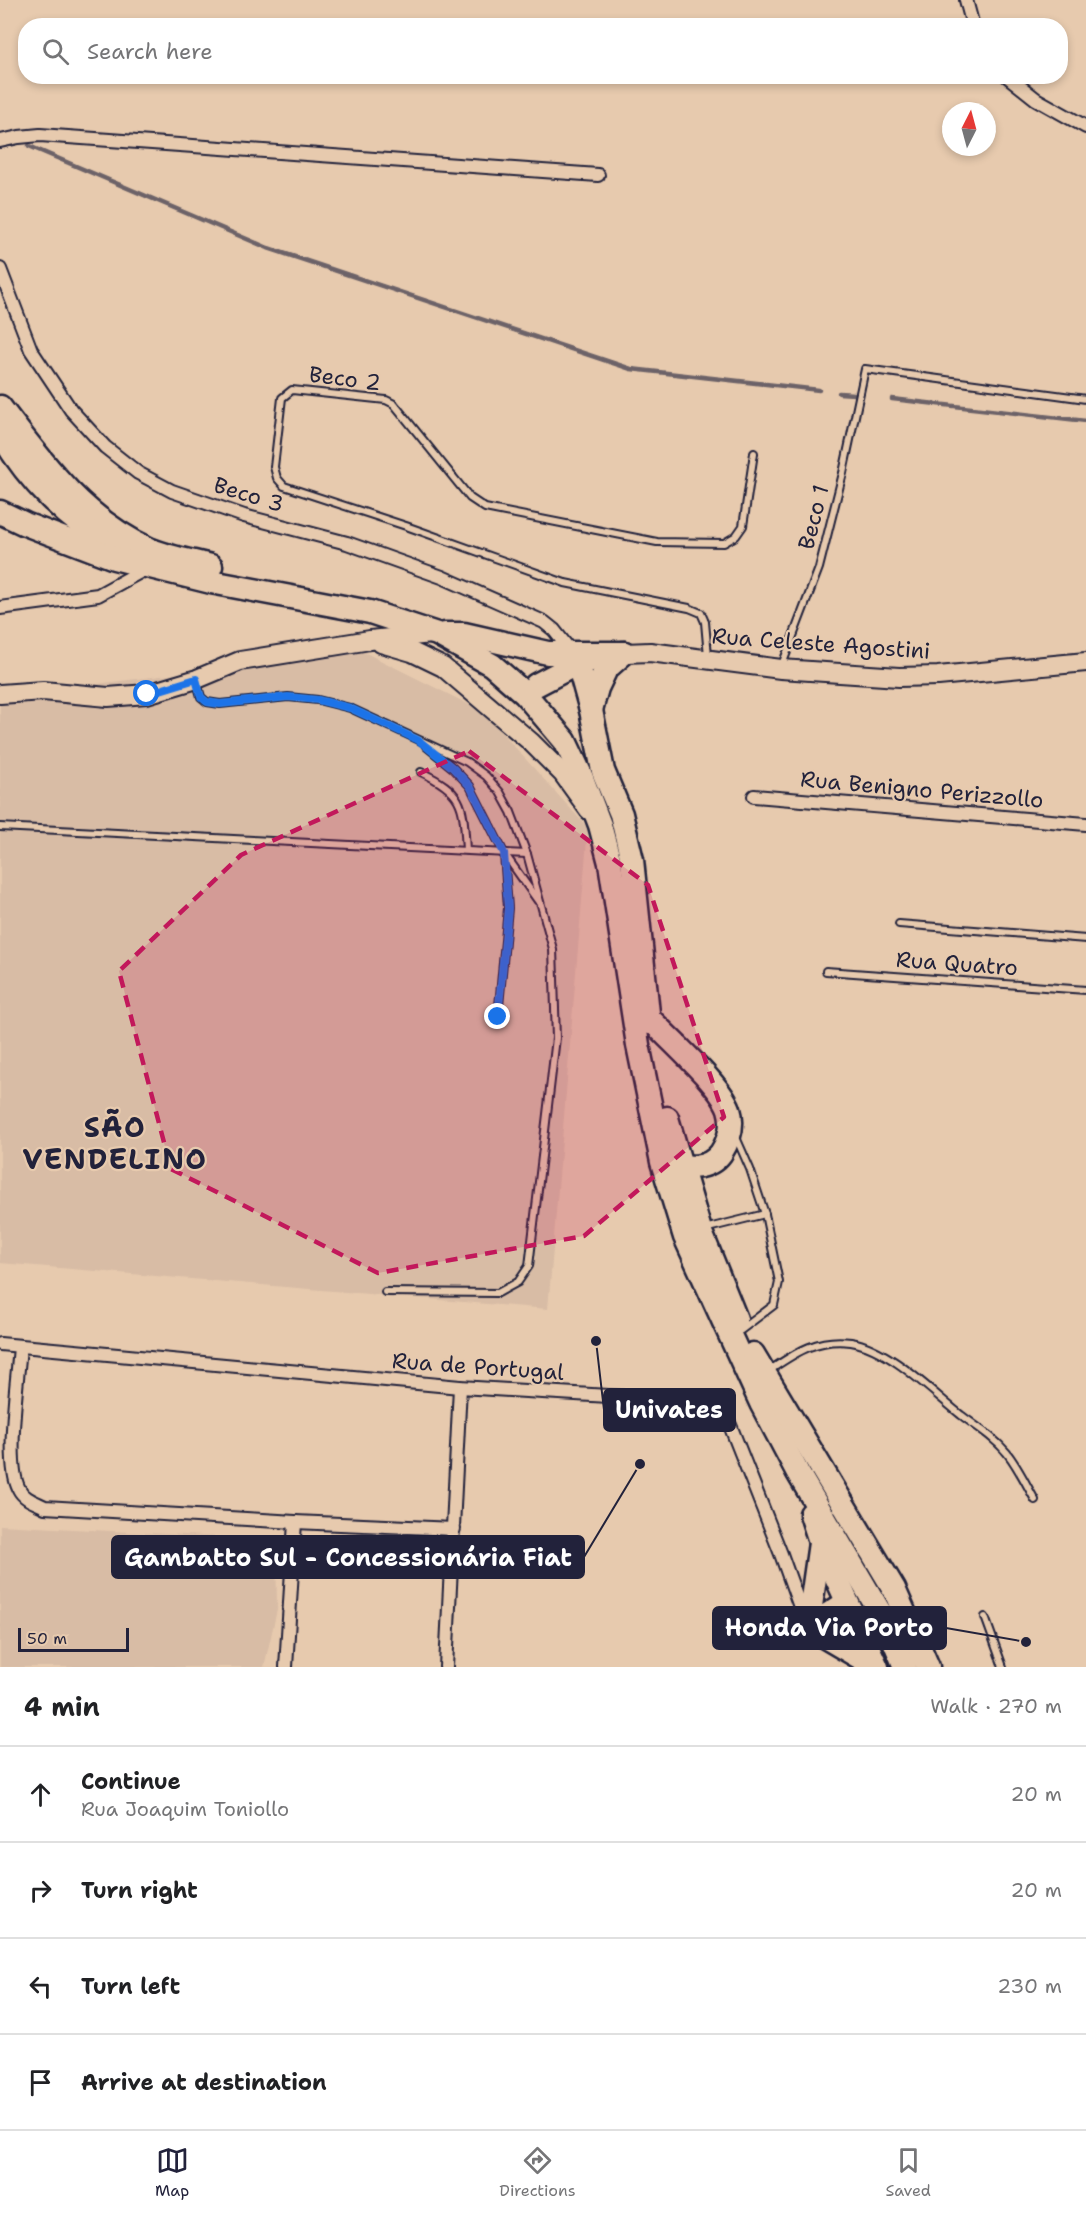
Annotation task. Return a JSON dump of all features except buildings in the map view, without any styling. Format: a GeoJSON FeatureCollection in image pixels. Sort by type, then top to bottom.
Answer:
{"type":"FeatureCollection","features":[{"type":"Feature","properties":{"kind":"highway"},"geometry":{"type":"LineString","coordinates":[[0,407],[45,467],[76,498],[111,527],[150,549],[225,570],[374,597],[423,612],[464,634],[504,659],[536,685],[603,771]]}},
{"type":"Feature","properties":{"kind":"highway"},"geometry":{"type":"LineString","coordinates":[[0,432],[6,458],[82,525],[150,567]]}},
{"type":"Feature","properties":{"kind":"highway"},"geometry":{"type":"LineString","coordinates":[[6,458],[27,455],[45,467]]}},
{"type":"Feature","properties":{"kind":"highway"},"geometry":{"type":"LineString","coordinates":[[0,512],[114,558],[211,582],[370,612],[437,634],[492,664],[525,694],[565,741],[600,825],[610,863],[638,1045],[671,1164],[685,1237],[761,1403],[798,1473],[887,1624],[905,1667]]}},
{"type":"Feature","properties":{"kind":"highway"},"geometry":{"type":"LineString","coordinates":[[437,634],[464,634],[575,658],[624,653]]}},
{"type":"Feature","properties":{"kind":"highway"},"geometry":{"type":"LineString","coordinates":[[591,710],[597,687],[606,669],[624,653]]}},
{"type":"Feature","properties":{"kind":"highway"},"geometry":{"type":"LineString","coordinates":[[536,685],[575,658]]}},
{"type":"Feature","properties":{"kind":"highway"},"geometry":{"type":"LineString","coordinates":[[575,658],[591,710],[603,771],[621,814],[632,860],[648,1018],[668,1122],[671,1164],[693,1207],[700,1230],[741,1330],[764,1374],[894,1589],[928,1667]]}},
{"type":"Feature","properties":{"kind":"highway"},"geometry":{"type":"LineString","coordinates":[[648,1018],[716,1087],[729,1108],[732,1128],[728,1143],[717,1158],[693,1207]]}},
{"type":"Feature","properties":{"kind":"highway"},"geometry":{"type":"LineString","coordinates":[[671,1164],[706,1166],[717,1158]]}},
{"type":"Feature","properties":{"kind":"highway"},"geometry":{"type":"LineString","coordinates":[[798,1473],[820,1542],[876,1667]]}},
{"type":"Feature","properties":{"kind":"highway"},"geometry":{"type":"LineString","coordinates":[[808,1627],[820,1542]]}},
{"type":"Feature","properties":{"kind":"highway"},"geometry":{"type":"LineString","coordinates":[[846,1603],[887,1624]]}},
{"type":"Feature","properties":{"kind":"highway"},"geometry":{"type":"LineString","coordinates":[[808,1627],[846,1603]]}},
{"type":"Feature","properties":{"kind":"highway"},"geometry":{"type":"LineString","coordinates":[[808,1627],[876,1667]]}},
{"type":"Feature","properties":{"kind":"street"},"geometry":{"type":"LineString","coordinates":[[966,0],[971,18]]}},
{"type":"Feature","properties":{"kind":"street"},"geometry":{"type":"LineString","coordinates":[[1017,84],[1036,99],[1086,127]]}},
{"type":"Feature","properties":{"kind":"street"},"geometry":{"type":"LineString","coordinates":[[0,141],[40,135],[597,175]]}},
{"type":"Feature","properties":{"kind":"street","name":"Beco 3"},"geometry":{"type":"LineString","coordinates":[[0,269],[31,350],[71,410],[105,447],[138,473],[182,495],[244,516],[347,543],[442,577],[544,622],[554,630],[575,658]]}},
{"type":"Feature","properties":{"kind":"street"},"geometry":{"type":"LineString","coordinates":[[0,608],[98,595],[150,567]]}},
{"type":"Feature","properties":{"kind":"street"},"geometry":{"type":"LineString","coordinates":[[0,694],[43,690],[108,697],[147,694],[196,679],[240,661],[370,640],[437,634]]}},
{"type":"Feature","properties":{"kind":"street"},"geometry":{"type":"LineString","coordinates":[[370,640],[412,652],[443,667],[563,774],[600,825]]}},
{"type":"Feature","properties":{"kind":"street","name":"Rua Celeste Agostini"},"geometry":{"type":"LineString","coordinates":[[624,653],[651,652],[781,669],[899,677],[938,676],[1086,662]]}},
{"type":"Feature","properties":{"kind":"street","name":"Rua Benigno Perizzollo"},"geometry":{"type":"LineString","coordinates":[[754,796],[1086,824]]}},
{"type":"Feature","properties":{"kind":"street","name":"Rua de Portugal"},"geometry":{"type":"LineString","coordinates":[[0,1344],[460,1387],[691,1401],[713,1410],[728,1420],[808,1627]]}},
{"type":"Feature","properties":{"kind":"street"},"geometry":{"type":"LineString","coordinates":[[20,1346],[12,1453],[14,1476],[19,1491],[28,1499],[45,1507],[454,1529]]}},
{"type":"Feature","properties":{"kind":"street"},"geometry":{"type":"LineString","coordinates":[[446,1667],[460,1387]]}},
{"type":"Feature","properties":{"kind":"street"},"geometry":{"type":"LineString","coordinates":[[286,1667],[295,1522]]}},
{"type":"Feature","properties":{"kind":"lane","name":"Beco 1"},"geometry":{"type":"LineString","coordinates":[[781,669],[819,568],[843,473],[865,369],[1086,399]]}},
{"type":"Feature","properties":{"kind":"lane","name":"Beco 2"},"geometry":{"type":"LineString","coordinates":[[708,660],[705,622],[701,613],[689,608],[565,583],[406,526],[284,486],[277,478],[274,467],[282,398],[292,390],[386,400],[394,404],[470,498],[485,508],[657,542],[724,543],[735,536],[743,526],[754,453]]}},
{"type":"Feature","properties":{"kind":"lane"},"geometry":{"type":"LineString","coordinates":[[196,679],[201,697],[207,702],[220,704],[288,697],[318,700],[350,708],[467,762],[486,776],[500,792],[511,812],[527,854],[553,950],[556,1038],[529,1266],[518,1282],[498,1293],[385,1292]]}},
{"type":"Feature","properties":{"kind":"lane"},"geometry":{"type":"LineString","coordinates":[[418,740],[453,768],[470,786],[504,853],[540,905]]}},
{"type":"Feature","properties":{"kind":"lane"},"geometry":{"type":"LineString","coordinates":[[421,772],[443,783],[454,793],[463,809],[466,850]]}},
{"type":"Feature","properties":{"kind":"lane"},"geometry":{"type":"LineString","coordinates":[[0,827],[527,854]]}},
{"type":"Feature","properties":{"kind":"lane"},"geometry":{"type":"LineString","coordinates":[[498,1017],[508,908],[504,853]]}},
{"type":"Feature","properties":{"kind":"lane"},"geometry":{"type":"LineString","coordinates":[[899,924],[1086,939]]}},
{"type":"Feature","properties":{"kind":"lane","name":"Rua Quatro"},"geometry":{"type":"LineString","coordinates":[[826,971],[1086,990]]}},
{"type":"Feature","properties":{"kind":"lane"},"geometry":{"type":"LineString","coordinates":[[732,1128],[750,1169],[765,1214],[779,1282],[774,1305],[741,1330]]}},
{"type":"Feature","properties":{"kind":"lane"},"geometry":{"type":"LineString","coordinates":[[700,1230],[765,1214]]}},
{"type":"Feature","properties":{"kind":"lane"},"geometry":{"type":"LineString","coordinates":[[764,1374],[805,1347],[850,1342],[866,1346],[909,1371],[995,1440],[1007,1454],[1035,1500]]}},
{"type":"Feature","properties":{"kind":"lane"},"geometry":{"type":"LineString","coordinates":[[985,1617],[1003,1667]]}},
{"type":"Feature","properties":{"kind":"highlighted area"},"geometry":{"type":"Polygon","coordinates":[[[469,751],[648,885],[724,1117],[584,1236],[378,1273],[171,1169],[119,971],[241,855],[469,751]]]}},
{"type":"Feature","properties":{"kind":"shaded area"},"geometry":{"type":"Polygon","coordinates":[[[362,651],[482,711],[588,828],[548,1309],[0,1263],[0,696],[362,651]]]}},
{"type":"Feature","properties":{"kind":"shaded area"},"geometry":{"type":"Polygon","coordinates":[[[0,1525],[276,1540],[277,1610],[264,1667],[0,1667],[0,1525]]]}},
{"type":"Feature","properties":{"kind":"waterway"},"geometry":{"type":"LineString","coordinates":[[29,146],[268,248],[631,369],[819,390]]}},
{"type":"Feature","properties":{"kind":"waterway"},"geometry":{"type":"LineString","coordinates":[[839,393],[854,394]]}},
{"type":"Feature","properties":{"kind":"waterway"},"geometry":{"type":"LineString","coordinates":[[892,399],[1086,421]]}},
{"type":"Feature","properties":{"kind":"place","name":"Univates"},"geometry":{"type":"Point","coordinates":[596,1341]}},
{"type":"Feature","properties":{"kind":"place","name":"Gambatto Sul - Concessionária Fiat"},"geometry":{"type":"Point","coordinates":[640,1464]}},
{"type":"Feature","properties":{"kind":"place","name":"Honda Via Porto"},"geometry":{"type":"Point","coordinates":[1026,1642]}},
{"type":"Feature","properties":{"kind":"district","name":"SÃO VENDELINO"},"geometry":{"type":"Point","coordinates":[115,1143]}},
{"type":"Feature","properties":{"kind":"route"},"geometry":{"type":"LineString","coordinates":[[147,694],[196,679],[201,697],[207,702],[220,704],[288,697],[318,700],[350,708],[418,740],[453,768],[470,786],[504,853],[508,908],[498,1017]]}}]}
